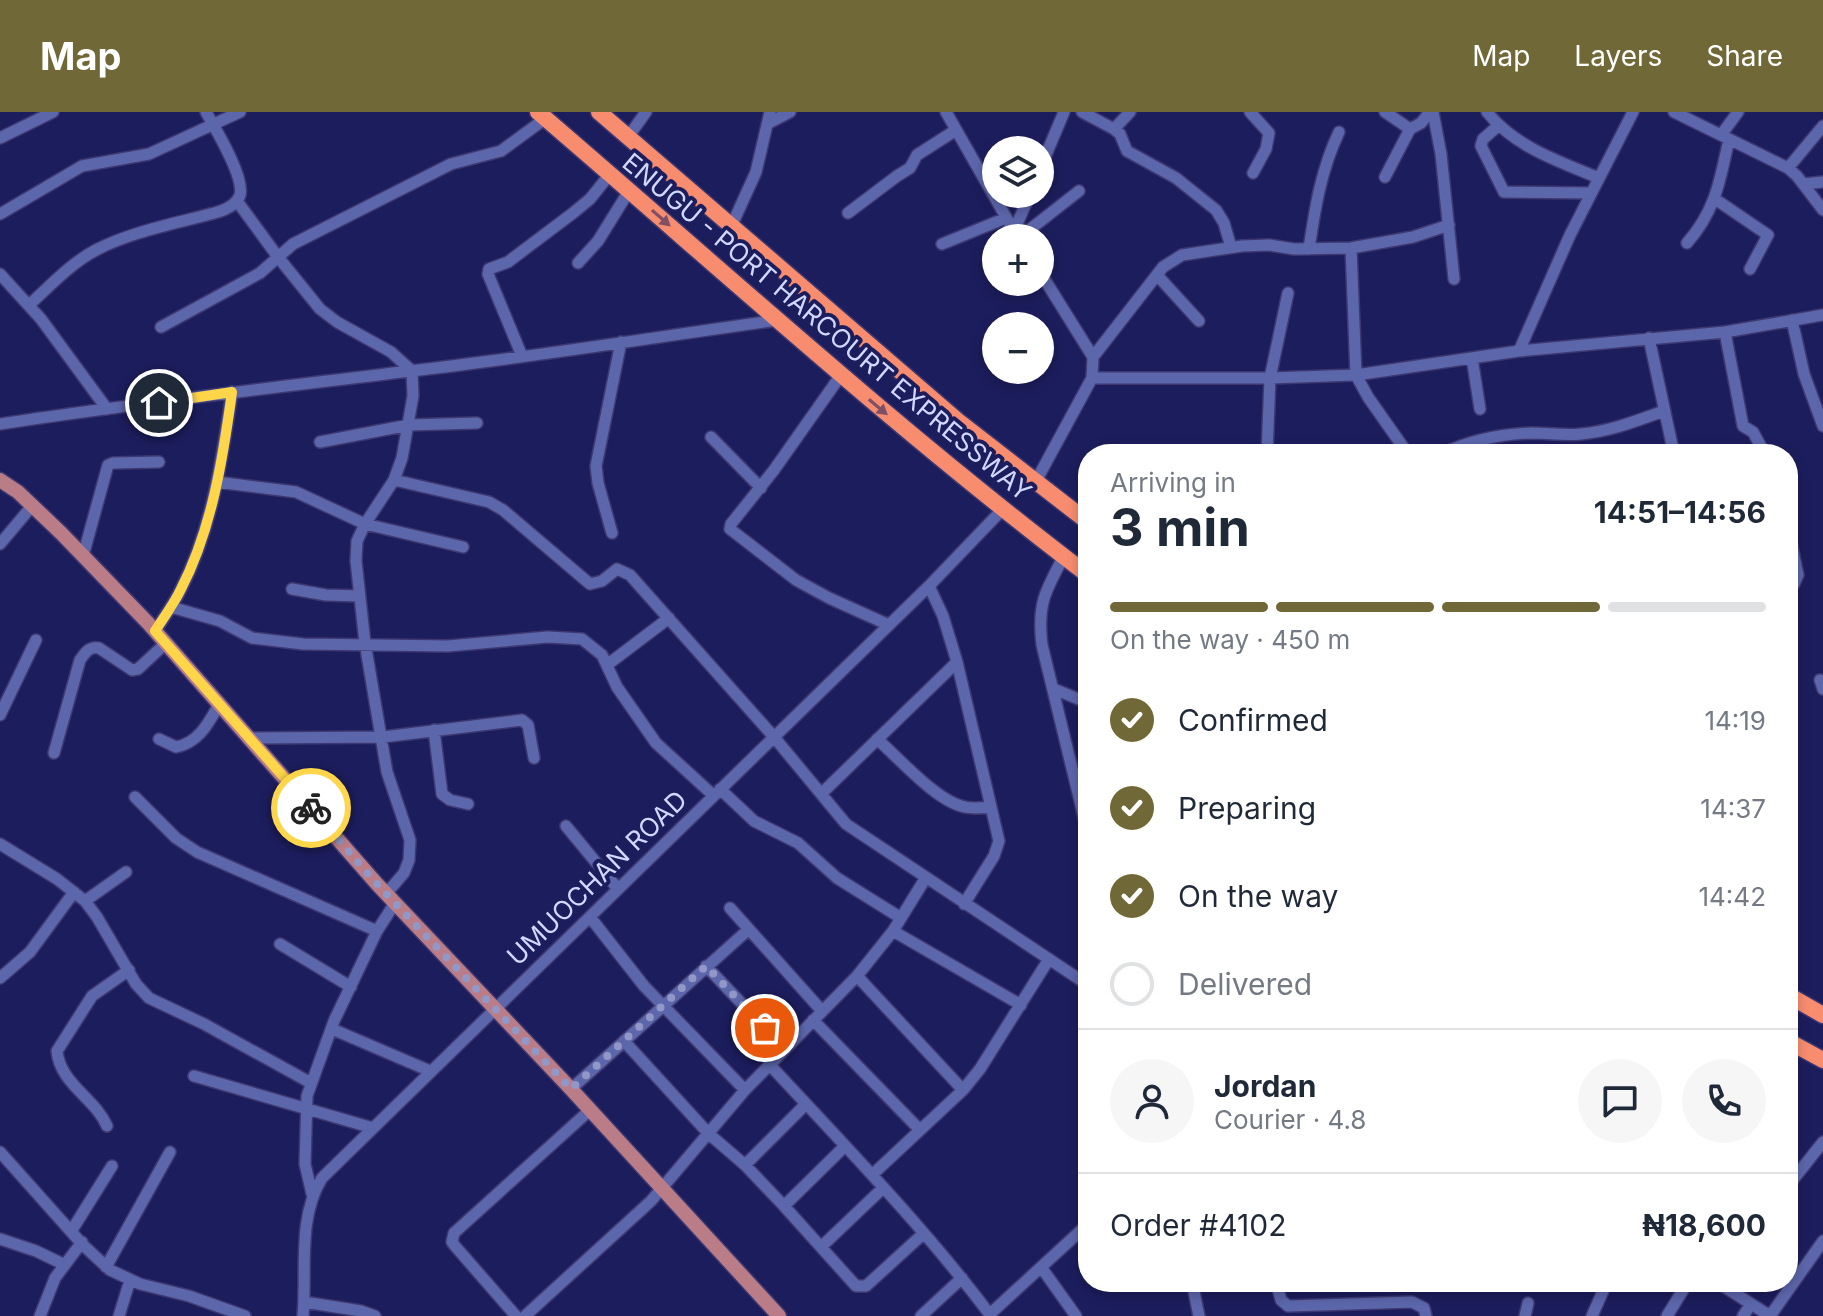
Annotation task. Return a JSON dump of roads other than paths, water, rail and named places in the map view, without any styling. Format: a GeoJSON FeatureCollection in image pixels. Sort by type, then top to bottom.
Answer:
{"type":"FeatureCollection","features":[{"type":"Feature","properties":{"kind":"highway","name":"ENUGU - PORT HARCOURT EXPRESSWAY"},"geometry":{"type":"LineString","coordinates":[[599,112],[958,421],[1078,514]]}},
{"type":"Feature","properties":{"kind":"highway","name":"ENUGU - PORT HARCOURT EXPRESSWAY"},"geometry":{"type":"LineString","coordinates":[[542,115],[841,375],[1002,510],[1078,567]]}},
{"type":"Feature","properties":{"kind":"highway"},"geometry":{"type":"LineString","coordinates":[[1798,1001],[1823,1015]]}},
{"type":"Feature","properties":{"kind":"highway"},"geometry":{"type":"LineString","coordinates":[[1798,1046],[1823,1060]]}},
{"type":"Feature","properties":{"kind":"main road"},"geometry":{"type":"LineString","coordinates":[[0,480],[32,506],[161,637],[391,898],[779,1316]]}},
{"type":"Feature","properties":{"kind":"street"},"geometry":{"type":"LineString","coordinates":[[0,138],[53,112]]}},
{"type":"Feature","properties":{"kind":"street"},"geometry":{"type":"LineString","coordinates":[[29,305],[95,250],[221,211],[237,201],[240,186],[206,112]]}},
{"type":"Feature","properties":{"kind":"street"},"geometry":{"type":"LineString","coordinates":[[0,214],[82,166],[149,154],[240,112]]}},
{"type":"Feature","properties":{"kind":"street"},"geometry":{"type":"LineString","coordinates":[[628,137],[646,112]]}},
{"type":"Feature","properties":{"kind":"street"},"geometry":{"type":"LineString","coordinates":[[731,227],[756,172],[770,118],[790,112]]}},
{"type":"Feature","properties":{"kind":"street"},"geometry":{"type":"LineString","coordinates":[[946,112],[1010,224]]}},
{"type":"Feature","properties":{"kind":"street"},"geometry":{"type":"LineString","coordinates":[[1054,136],[1064,112]]}},
{"type":"Feature","properties":{"kind":"street"},"geometry":{"type":"LineString","coordinates":[[1082,112],[1114,129],[1120,134],[1127,151],[1168,172],[1216,210],[1224,223],[1231,247]]}},
{"type":"Feature","properties":{"kind":"street"},"geometry":{"type":"LineString","coordinates":[[1114,129],[1130,112]]}},
{"type":"Feature","properties":{"kind":"street"},"geometry":{"type":"LineString","coordinates":[[1250,112],[1269,133],[1266,149],[1253,173]]}},
{"type":"Feature","properties":{"kind":"street"},"geometry":{"type":"LineString","coordinates":[[1385,112],[1416,126],[1437,129]]}},
{"type":"Feature","properties":{"kind":"street"},"geometry":{"type":"LineString","coordinates":[[1385,177],[1416,126],[1432,112],[1437,129],[1454,279]]}},
{"type":"Feature","properties":{"kind":"street"},"geometry":{"type":"LineString","coordinates":[[1487,112],[1515,140],[1553,160],[1599,178]]}},
{"type":"Feature","properties":{"kind":"street"},"geometry":{"type":"LineString","coordinates":[[1519,351],[1591,193],[1633,112]]}},
{"type":"Feature","properties":{"kind":"street"},"geometry":{"type":"LineString","coordinates":[[1687,243],[1706,221],[1715,199],[1725,137],[1738,112]]}},
{"type":"Feature","properties":{"kind":"street"},"geometry":{"type":"LineString","coordinates":[[1677,113],[1788,168],[1823,210]]}},
{"type":"Feature","properties":{"kind":"street"},"geometry":{"type":"LineString","coordinates":[[161,327],[252,278],[293,244],[451,164],[501,151],[542,115]]}},
{"type":"Feature","properties":{"kind":"street"},"geometry":{"type":"LineString","coordinates":[[1498,126],[1483,139],[1481,146],[1504,192],[1591,193]]}},
{"type":"Feature","properties":{"kind":"street"},"geometry":{"type":"LineString","coordinates":[[1788,168],[1823,126]]}},
{"type":"Feature","properties":{"kind":"street"},"geometry":{"type":"LineString","coordinates":[[848,213],[905,173],[917,155],[956,130]]}},
{"type":"Feature","properties":{"kind":"street"},"geometry":{"type":"LineString","coordinates":[[1309,249],[1319,183],[1339,132]]}},
{"type":"Feature","properties":{"kind":"street"},"geometry":{"type":"LineString","coordinates":[[522,356],[499,304],[489,269],[508,262],[573,213],[590,199],[610,174]]}},
{"type":"Feature","properties":{"kind":"street"},"geometry":{"type":"LineString","coordinates":[[1803,184],[1823,182]]}},
{"type":"Feature","properties":{"kind":"street"},"geometry":{"type":"LineString","coordinates":[[578,263],[598,241],[629,191]]}},
{"type":"Feature","properties":{"kind":"street"},"geometry":{"type":"LineString","coordinates":[[1034,224],[1079,191]]}},
{"type":"Feature","properties":{"kind":"street"},"geometry":{"type":"LineString","coordinates":[[1715,199],[1768,235],[1750,269]]}},
{"type":"Feature","properties":{"kind":"street"},"geometry":{"type":"LineString","coordinates":[[237,201],[278,257],[328,316],[391,352],[412,371],[409,425],[394,480],[357,541],[356,561],[365,643],[387,772],[410,840],[409,860],[332,1029],[311,1083],[306,1108],[305,1164],[312,1194],[307,1214],[303,1316]]}},
{"type":"Feature","properties":{"kind":"street"},"geometry":{"type":"LineString","coordinates":[[942,244],[1006,218]]}},
{"type":"Feature","properties":{"kind":"street"},"geometry":{"type":"LineString","coordinates":[[1093,357],[1157,275],[1171,260],[1182,255],[1269,245],[1309,249],[1351,248],[1413,237],[1449,225]]}},
{"type":"Feature","properties":{"kind":"street"},"geometry":{"type":"LineString","coordinates":[[1351,248],[1356,375],[1401,444]]}},
{"type":"Feature","properties":{"kind":"street"},"geometry":{"type":"LineString","coordinates":[[0,274],[29,305],[107,409]]}},
{"type":"Feature","properties":{"kind":"street"},"geometry":{"type":"LineString","coordinates":[[1157,275],[1199,321]]}},
{"type":"Feature","properties":{"kind":"street"},"geometry":{"type":"LineString","coordinates":[[1267,444],[1270,378],[1288,293]]}},
{"type":"Feature","properties":{"kind":"street"},"geometry":{"type":"LineString","coordinates":[[1036,481],[1092,378],[1093,357],[1054,294]]}},
{"type":"Feature","properties":{"kind":"street"},"geometry":{"type":"LineString","coordinates":[[1092,378],[1356,375],[1519,351],[1725,332],[1823,315]]}},
{"type":"Feature","properties":{"kind":"street"},"geometry":{"type":"LineString","coordinates":[[0,424],[778,320]]}},
{"type":"Feature","properties":{"kind":"street"},"geometry":{"type":"LineString","coordinates":[[1792,320],[1804,374],[1823,426]]}},
{"type":"Feature","properties":{"kind":"street"},"geometry":{"type":"LineString","coordinates":[[1725,332],[1743,426],[1753,432],[1760,444]]}},
{"type":"Feature","properties":{"kind":"street"},"geometry":{"type":"LineString","coordinates":[[1649,338],[1672,444]]}},
{"type":"Feature","properties":{"kind":"street"},"geometry":{"type":"LineString","coordinates":[[612,533],[596,466],[621,342]]}},
{"type":"Feature","properties":{"kind":"street"},"geometry":{"type":"LineString","coordinates":[[1472,358],[1480,409]]}},
{"type":"Feature","properties":{"kind":"street"},"geometry":{"type":"LineString","coordinates":[[841,375],[730,529],[796,580],[889,625]]}},
{"type":"Feature","properties":{"kind":"street"},"geometry":{"type":"LineString","coordinates":[[54,753],[80,660],[86,651],[99,648],[132,670],[138,669],[161,637],[171,607],[198,550],[217,482],[232,392]]}},
{"type":"Feature","properties":{"kind":"street"},"geometry":{"type":"LineString","coordinates":[[1464,444],[1490,437],[1531,433],[1578,435],[1611,430],[1664,411]]}},
{"type":"Feature","properties":{"kind":"street"},"geometry":{"type":"LineString","coordinates":[[320,442],[409,425],[477,423]]}},
{"type":"Feature","properties":{"kind":"street"},"geometry":{"type":"LineString","coordinates":[[711,437],[761,488]]}},
{"type":"Feature","properties":{"kind":"street"},"geometry":{"type":"LineString","coordinates":[[83,556],[108,465],[159,462]]}},
{"type":"Feature","properties":{"kind":"street"},"geometry":{"type":"LineString","coordinates":[[394,480],[489,502],[503,510],[585,582],[596,584],[617,569],[630,575],[774,737],[846,824],[1078,978]]}},
{"type":"Feature","properties":{"kind":"street"},"geometry":{"type":"LineString","coordinates":[[217,482],[296,492],[365,524],[463,547]]}},
{"type":"Feature","properties":{"kind":"street"},"geometry":{"type":"LineString","coordinates":[[0,544],[32,506]]}},
{"type":"Feature","properties":{"kind":"street","name":"UMUOCHAN ROAD"},"geometry":{"type":"LineString","coordinates":[[312,1194],[322,1178],[494,1007],[929,586],[1002,510]]}},
{"type":"Feature","properties":{"kind":"street"},"geometry":{"type":"LineString","coordinates":[[1064,556],[1040,606],[1042,645],[1078,791]]}},
{"type":"Feature","properties":{"kind":"street"},"geometry":{"type":"LineString","coordinates":[[929,586],[943,616],[957,662],[999,841],[998,849],[964,904]]}},
{"type":"Feature","properties":{"kind":"street"},"geometry":{"type":"LineString","coordinates":[[292,589],[326,595],[360,596]]}},
{"type":"Feature","properties":{"kind":"street"},"geometry":{"type":"LineString","coordinates":[[171,607],[220,621],[256,640],[303,644],[448,646],[548,637],[582,639],[602,655],[617,687],[656,743],[754,821],[798,843],[837,878],[901,918]]}},
{"type":"Feature","properties":{"kind":"street"},"geometry":{"type":"LineString","coordinates":[[607,665],[669,618]]}},
{"type":"Feature","properties":{"kind":"street"},"geometry":{"type":"LineString","coordinates":[[0,715],[36,640]]}},
{"type":"Feature","properties":{"kind":"street"},"geometry":{"type":"LineString","coordinates":[[821,794],[957,662]]}},
{"type":"Feature","properties":{"kind":"street"},"geometry":{"type":"LineString","coordinates":[[1054,689],[1078,699]]}},
{"type":"Feature","properties":{"kind":"street"},"geometry":{"type":"LineString","coordinates":[[159,739],[176,747],[190,742],[202,732],[220,703]]}},
{"type":"Feature","properties":{"kind":"street"},"geometry":{"type":"LineString","coordinates":[[250,738],[383,737],[522,720],[528,725],[534,758]]}},
{"type":"Feature","properties":{"kind":"street"},"geometry":{"type":"LineString","coordinates":[[434,730],[442,794],[450,800],[468,804]]}},
{"type":"Feature","properties":{"kind":"street"},"geometry":{"type":"LineString","coordinates":[[877,739],[952,802],[964,807],[991,808]]}},
{"type":"Feature","properties":{"kind":"street"},"geometry":{"type":"LineString","coordinates":[[135,797],[176,838],[197,852],[377,931]]}},
{"type":"Feature","properties":{"kind":"street"},"geometry":{"type":"LineString","coordinates":[[566,826],[618,889]]}},
{"type":"Feature","properties":{"kind":"street"},"geometry":{"type":"LineString","coordinates":[[0,844],[57,879],[85,901],[136,984],[149,998],[204,1024],[311,1083]]}},
{"type":"Feature","properties":{"kind":"street"},"geometry":{"type":"LineString","coordinates":[[85,901],[126,872]]}},
{"type":"Feature","properties":{"kind":"street"},"geometry":{"type":"LineString","coordinates":[[525,1316],[663,1189],[745,1090],[857,976],[893,931],[925,879]]}},
{"type":"Feature","properties":{"kind":"street"},"geometry":{"type":"LineString","coordinates":[[0,978],[30,952],[74,892]]}},
{"type":"Feature","properties":{"kind":"street"},"geometry":{"type":"LineString","coordinates":[[730,908],[818,1015],[920,1130]]}},
{"type":"Feature","properties":{"kind":"street"},"geometry":{"type":"LineString","coordinates":[[590,917],[631,971],[745,1090]]}},
{"type":"Feature","properties":{"kind":"street"},"geometry":{"type":"LineString","coordinates":[[571,1089],[749,929]]}},
{"type":"Feature","properties":{"kind":"street"},"geometry":{"type":"LineString","coordinates":[[893,931],[1021,1005]]}},
{"type":"Feature","properties":{"kind":"street"},"geometry":{"type":"LineString","coordinates":[[280,944],[351,987]]}},
{"type":"Feature","properties":{"kind":"street"},"geometry":{"type":"LineString","coordinates":[[872,1175],[963,1090],[993,1052],[1049,959]]}},
{"type":"Feature","properties":{"kind":"street"},"geometry":{"type":"LineString","coordinates":[[706,966],[784,1048]]}},
{"type":"Feature","properties":{"kind":"street"},"geometry":{"type":"LineString","coordinates":[[107,1126],[70,1082],[57,1051],[92,996],[129,970]]}},
{"type":"Feature","properties":{"kind":"street"},"geometry":{"type":"LineString","coordinates":[[857,976],[963,1090]]}},
{"type":"Feature","properties":{"kind":"street"},"geometry":{"type":"LineString","coordinates":[[332,1029],[430,1071]]}},
{"type":"Feature","properties":{"kind":"street"},"geometry":{"type":"LineString","coordinates":[[624,1041],[709,1134],[745,1165],[784,1206],[851,1282],[866,1286],[923,1234]]}},
{"type":"Feature","properties":{"kind":"street"},"geometry":{"type":"LineString","coordinates":[[769,1064],[872,1175],[962,1278],[990,1315],[1078,1233]]}},
{"type":"Feature","properties":{"kind":"street"},"geometry":{"type":"LineString","coordinates":[[194,1076],[373,1128]]}},
{"type":"Feature","properties":{"kind":"street"},"geometry":{"type":"LineString","coordinates":[[745,1165],[806,1104]]}},
{"type":"Feature","properties":{"kind":"street"},"geometry":{"type":"LineString","coordinates":[[516,1316],[455,1246],[453,1238],[590,1110]]}},
{"type":"Feature","properties":{"kind":"street"},"geometry":{"type":"LineString","coordinates":[[1798,1173],[1823,1142]]}},
{"type":"Feature","properties":{"kind":"street"},"geometry":{"type":"LineString","coordinates":[[784,1206],[845,1146]]}},
{"type":"Feature","properties":{"kind":"street"},"geometry":{"type":"LineString","coordinates":[[0,1152],[106,1267],[130,1280],[245,1316]]}},
{"type":"Feature","properties":{"kind":"street"},"geometry":{"type":"LineString","coordinates":[[106,1267],[170,1152]]}},
{"type":"Feature","properties":{"kind":"street"},"geometry":{"type":"LineString","coordinates":[[72,1230],[112,1166]]}},
{"type":"Feature","properties":{"kind":"street"},"geometry":{"type":"LineString","coordinates":[[821,1247],[883,1188]]}},
{"type":"Feature","properties":{"kind":"street"},"geometry":{"type":"LineString","coordinates":[[0,1239],[63,1264]]}},
{"type":"Feature","properties":{"kind":"street"},"geometry":{"type":"LineString","coordinates":[[1798,1276],[1823,1241]]}},
{"type":"Feature","properties":{"kind":"street"},"geometry":{"type":"LineString","coordinates":[[40,1316],[63,1264],[82,1242]]}},
{"type":"Feature","properties":{"kind":"street"},"geometry":{"type":"LineString","coordinates":[[1041,1267],[1076,1316]]}},
{"type":"Feature","properties":{"kind":"street"},"geometry":{"type":"LineString","coordinates":[[921,1316],[962,1278]]}},
{"type":"Feature","properties":{"kind":"street"},"geometry":{"type":"LineString","coordinates":[[119,1316],[130,1280]]}},
{"type":"Feature","properties":{"kind":"street"},"geometry":{"type":"LineString","coordinates":[[1194,1292],[1199,1316]]}},
{"type":"Feature","properties":{"kind":"street"},"geometry":{"type":"LineString","coordinates":[[1279,1292],[1281,1300],[1288,1306],[1332,1311],[1412,1302],[1424,1308],[1426,1316]]}},
{"type":"Feature","properties":{"kind":"street"},"geometry":{"type":"LineString","coordinates":[[1592,1316],[1603,1292]]}},
{"type":"Feature","properties":{"kind":"street"},"geometry":{"type":"LineString","coordinates":[[1667,1316],[1682,1292]]}},
{"type":"Feature","properties":{"kind":"street"},"geometry":{"type":"LineString","coordinates":[[1732,1292],[1770,1316],[1787,1292]]}},
{"type":"Feature","properties":{"kind":"street"},"geometry":{"type":"LineString","coordinates":[[304,1302],[375,1316]]}},
{"type":"Feature","properties":{"kind":"street"},"geometry":{"type":"LineString","coordinates":[[1525,1316],[1528,1303]]}},
{"type":"Feature","properties":{"kind":"street"},"geometry":{"type":"LineString","coordinates":[[1743,1316],[1751,1304]]}}]}
